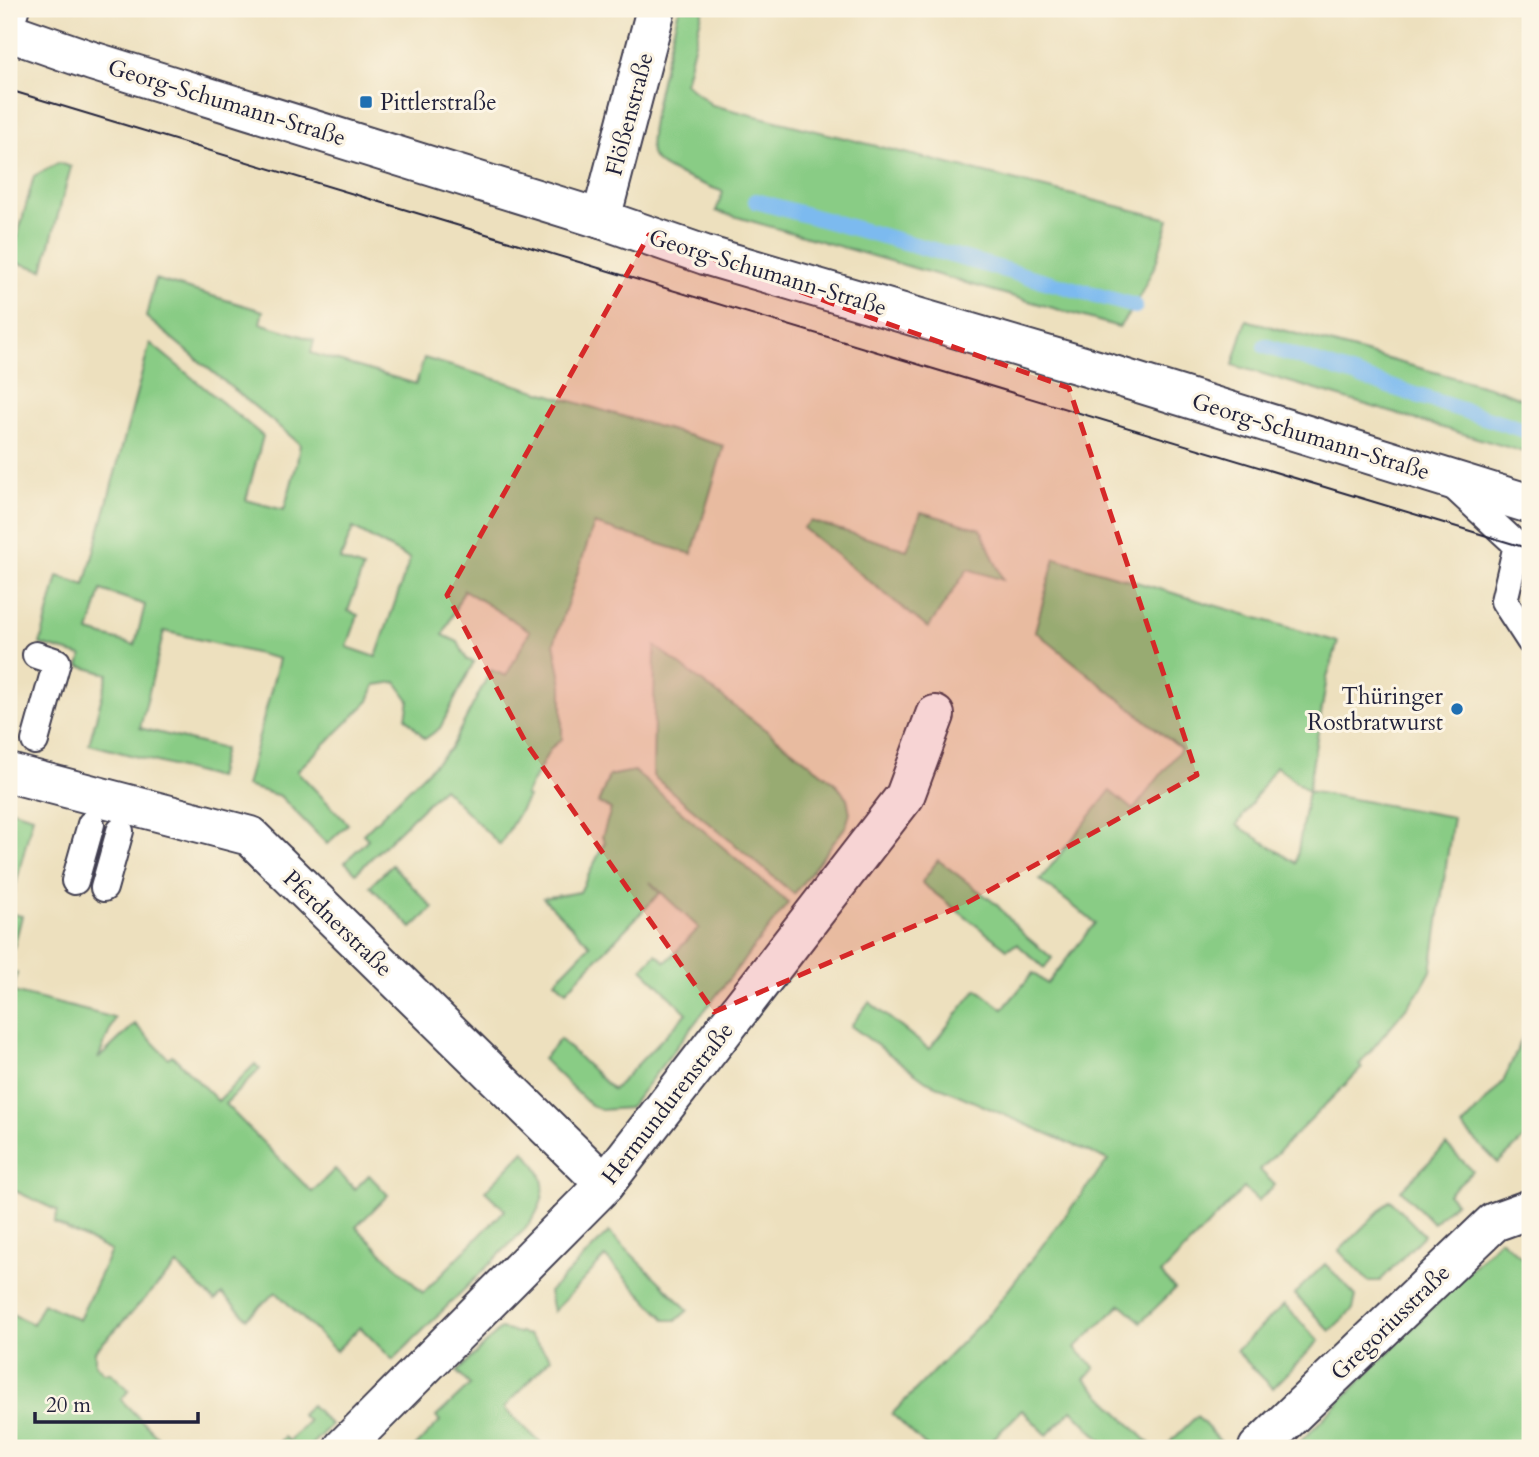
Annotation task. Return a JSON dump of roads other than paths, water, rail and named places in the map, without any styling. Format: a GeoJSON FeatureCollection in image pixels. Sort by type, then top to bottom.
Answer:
{"type":"FeatureCollection","features":[{"type":"Feature","properties":{"kind":"street","name":"Flößenstraße"},"geometry":{"type":"LineString","coordinates":[[601,219],[656,9]]}},
{"type":"Feature","properties":{"kind":"street","name":"Georg-Schumann-Straße"},"geometry":{"type":"LineString","coordinates":[[9,32],[92,61],[601,219],[705,256],[1097,370],[1530,504]]}},
{"type":"Feature","properties":{"kind":"street","name":"Hermundurenstraße"},"geometry":{"type":"LineString","coordinates":[[343,1448],[605,1185],[905,796],[935,715]]}},
{"type":"Feature","properties":{"kind":"street","name":"Pferdnerstraße"},"geometry":{"type":"LineString","coordinates":[[9,773],[250,836],[605,1185]]}},
{"type":"Feature","properties":{"kind":"street","name":"Gregoriusstraße"},"geometry":{"type":"LineString","coordinates":[[1258,1448],[1494,1222],[1530,1209]]}},
{"type":"Feature","properties":{"kind":"lane"},"geometry":{"type":"LineString","coordinates":[[1443,478],[1517,545],[1504,601],[1530,641]]}},
{"type":"Feature","properties":{"kind":"lane"},"geometry":{"type":"LineString","coordinates":[[35,741],[57,662],[36,655]]}},
{"type":"Feature","properties":{"kind":"lane"},"geometry":{"type":"LineString","coordinates":[[75,881],[91,824]]}},
{"type":"Feature","properties":{"kind":"lane"},"geometry":{"type":"LineString","coordinates":[[104,888],[120,831]]}},
{"type":"Feature","properties":{"kind":"waterway"},"geometry":{"type":"LineString","coordinates":[[756,201],[1135,306]]}},
{"type":"Feature","properties":{"kind":"waterway"},"geometry":{"type":"LineString","coordinates":[[1265,346],[1530,432]]}},
{"type":"Feature","properties":{"kind":"tram line"},"geometry":{"type":"LineString","coordinates":[[9,90],[1530,549]]}},
{"type":"Feature","properties":{"kind":"place","name":"Pittlerstraße"},"geometry":{"type":"Point","coordinates":[366,102]}},
{"type":"Feature","properties":{"kind":"place","name":"Thüringer Rostbratwurst"},"geometry":{"type":"Point","coordinates":[1457,709]}}]}
